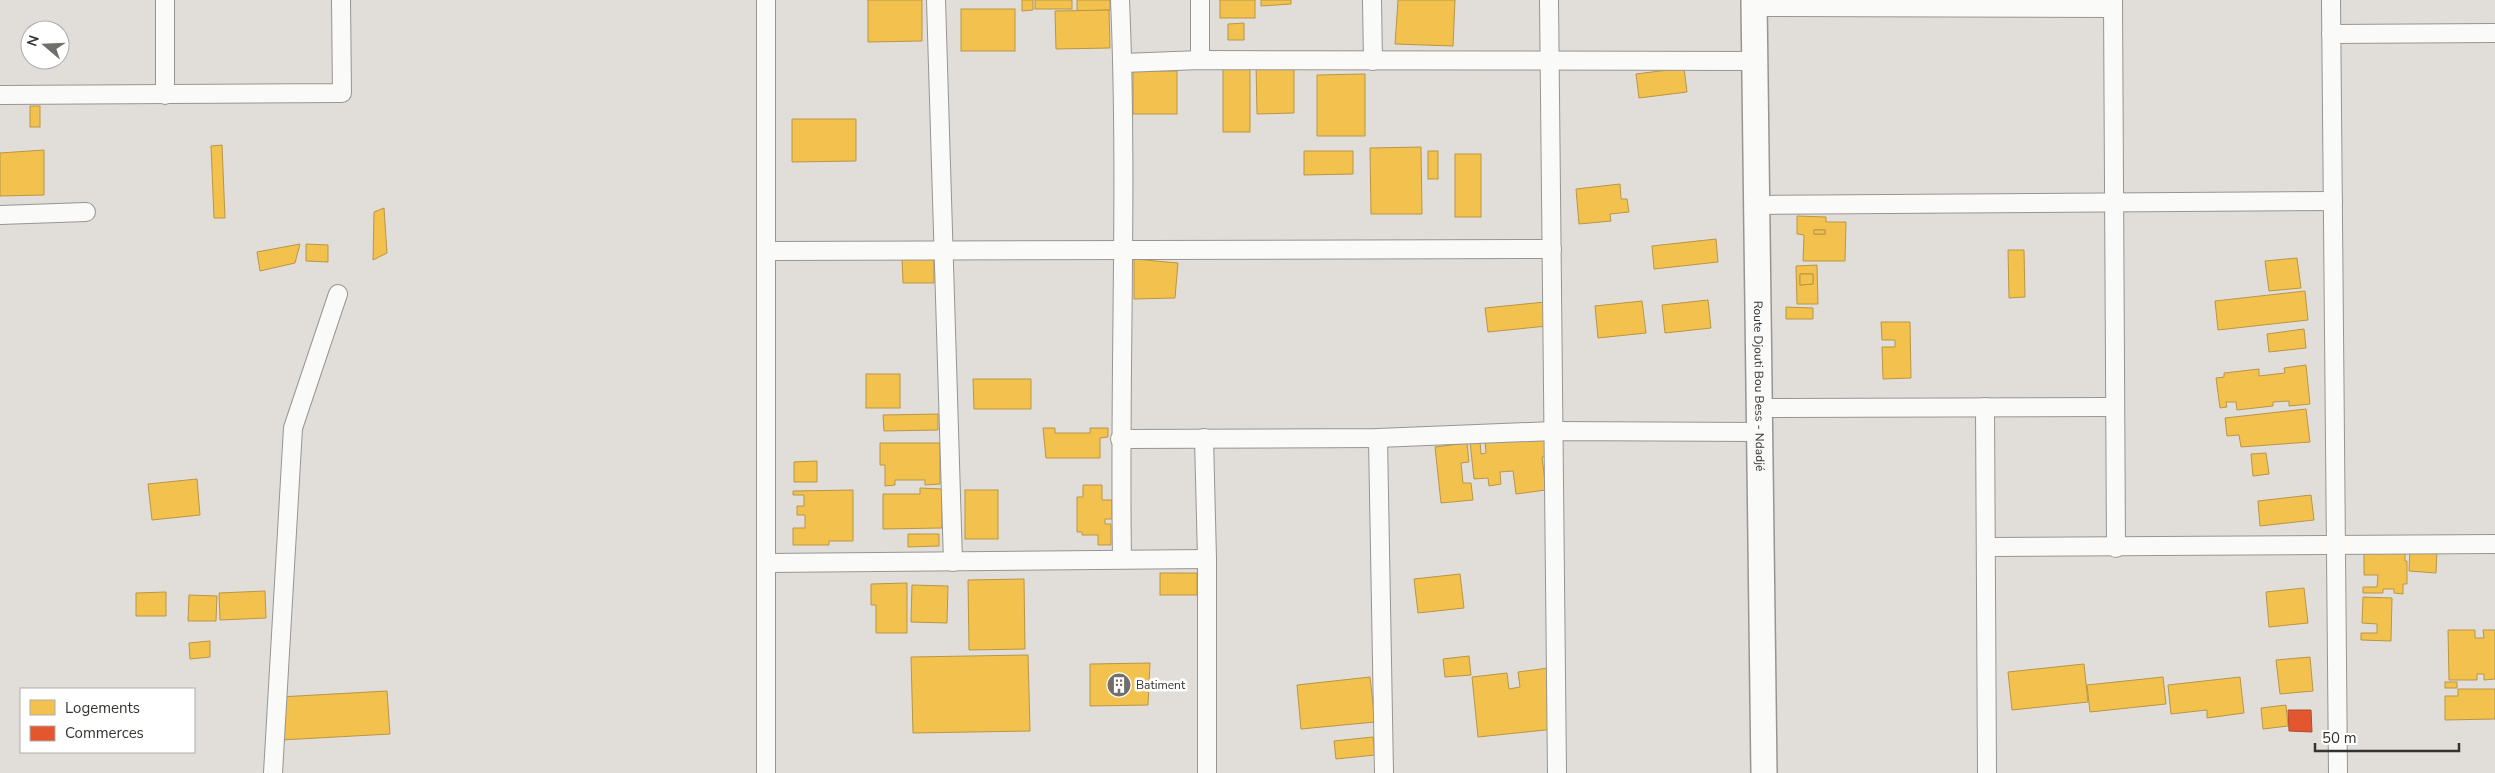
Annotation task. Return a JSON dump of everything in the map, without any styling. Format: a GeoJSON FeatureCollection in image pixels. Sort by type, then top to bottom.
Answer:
{"type":"FeatureCollection","features":[{"type":"Feature","properties":{"kind":"main road","name":"Route Djouti Bou Bess - Ndadjé"},"geometry":{"type":"LineString","coordinates":[[1754,4],[1764,773]]}},
{"type":"Feature","properties":{"kind":"street"},"geometry":{"type":"LineString","coordinates":[[165,0],[165,95]]}},
{"type":"Feature","properties":{"kind":"street"},"geometry":{"type":"LineString","coordinates":[[0,96],[342,93],[341,0]]}},
{"type":"Feature","properties":{"kind":"street"},"geometry":{"type":"LineString","coordinates":[[766,0],[766,773]]}},
{"type":"Feature","properties":{"kind":"street"},"geometry":{"type":"LineString","coordinates":[[936,0],[942,250],[953,562]]}},
{"type":"Feature","properties":{"kind":"street"},"geometry":{"type":"LineString","coordinates":[[1120,0],[1123,251],[1120,439],[1122,558]]}},
{"type":"Feature","properties":{"kind":"street"},"geometry":{"type":"LineString","coordinates":[[1200,0],[1200,60]]}},
{"type":"Feature","properties":{"kind":"street"},"geometry":{"type":"LineString","coordinates":[[1372,0],[1373,60]]}},
{"type":"Feature","properties":{"kind":"street"},"geometry":{"type":"LineString","coordinates":[[1549,0],[1557,773]]}},
{"type":"Feature","properties":{"kind":"street"},"geometry":{"type":"LineString","coordinates":[[2331,0],[2338,773]]}},
{"type":"Feature","properties":{"kind":"street"},"geometry":{"type":"LineString","coordinates":[[1754,4],[2113,4],[2116,548]]}},
{"type":"Feature","properties":{"kind":"street"},"geometry":{"type":"LineString","coordinates":[[2331,34],[2495,33]]}},
{"type":"Feature","properties":{"kind":"street"},"geometry":{"type":"LineString","coordinates":[[1122,63],[1200,60],[1755,61]]}},
{"type":"Feature","properties":{"kind":"street"},"geometry":{"type":"LineString","coordinates":[[1757,205],[2333,201]]}},
{"type":"Feature","properties":{"kind":"street"},"geometry":{"type":"LineString","coordinates":[[0,214],[86,212]]}},
{"type":"Feature","properties":{"kind":"street"},"geometry":{"type":"LineString","coordinates":[[767,250],[1552,250]]}},
{"type":"Feature","properties":{"kind":"street"},"geometry":{"type":"LineString","coordinates":[[273,773],[293,428],[338,294]]}},
{"type":"Feature","properties":{"kind":"street"},"geometry":{"type":"LineString","coordinates":[[1120,439],[1378,438],[1553,431],[1985,407],[2115,407]]}},
{"type":"Feature","properties":{"kind":"street"},"geometry":{"type":"LineString","coordinates":[[1985,407],[1987,773]]}},
{"type":"Feature","properties":{"kind":"street"},"geometry":{"type":"LineString","coordinates":[[1204,438],[1207,559],[1207,773]]}},
{"type":"Feature","properties":{"kind":"street"},"geometry":{"type":"LineString","coordinates":[[1378,438],[1384,773]]}},
{"type":"Feature","properties":{"kind":"street"},"geometry":{"type":"LineString","coordinates":[[1986,547],[2116,548],[2495,544]]}},
{"type":"Feature","properties":{"kind":"street"},"geometry":{"type":"LineString","coordinates":[[766,563],[953,562],[1122,558],[1207,559]]}},
{"type":"Feature","properties":{"kind":"building: Logements"},"geometry":{"type":"Polygon","coordinates":[[[868,0],[922,0],[922,41],[868,42],[868,0]]]}},
{"type":"Feature","properties":{"kind":"building: Logements"},"geometry":{"type":"Polygon","coordinates":[[[1022,0],[1033,0],[1033,10],[1022,11],[1022,0]]]}},
{"type":"Feature","properties":{"kind":"building: Logements"},"geometry":{"type":"Polygon","coordinates":[[[1035,0],[1072,0],[1072,9],[1035,9],[1035,0]]]}},
{"type":"Feature","properties":{"kind":"building: Logements"},"geometry":{"type":"Polygon","coordinates":[[[1077,0],[1110,0],[1110,10],[1077,11],[1077,0]]]}},
{"type":"Feature","properties":{"kind":"building: Logements"},"geometry":{"type":"Polygon","coordinates":[[[1220,0],[1255,0],[1255,18],[1220,18],[1220,0]]]}},
{"type":"Feature","properties":{"kind":"building: Logements"},"geometry":{"type":"Polygon","coordinates":[[[1261,0],[1291,0],[1291,4],[1261,6],[1261,0]]]}},
{"type":"Feature","properties":{"kind":"building: Logements"},"geometry":{"type":"Polygon","coordinates":[[[1398,0],[1455,0],[1453,46],[1395,44],[1398,0]]]}},
{"type":"Feature","properties":{"kind":"building: Logements"},"geometry":{"type":"Polygon","coordinates":[[[961,9],[1015,9],[1015,51],[961,51],[961,9]]]}},
{"type":"Feature","properties":{"kind":"building: Logements"},"geometry":{"type":"Polygon","coordinates":[[[1109,10],[1110,48],[1056,49],[1055,11],[1109,10]]]}},
{"type":"Feature","properties":{"kind":"building: Logements"},"geometry":{"type":"Polygon","coordinates":[[[1244,23],[1244,40],[1228,40],[1228,24],[1244,23]]]}},
{"type":"Feature","properties":{"kind":"building: Logements"},"geometry":{"type":"Polygon","coordinates":[[[1294,63],[1294,113],[1257,114],[1256,64],[1294,63]]]}},
{"type":"Feature","properties":{"kind":"building: Logements"},"geometry":{"type":"Polygon","coordinates":[[[1684,68],[1687,92],[1639,98],[1636,74],[1684,68]]]}},
{"type":"Feature","properties":{"kind":"building: Logements"},"geometry":{"type":"Polygon","coordinates":[[[1223,69],[1250,69],[1250,132],[1223,132],[1223,69]]]}},
{"type":"Feature","properties":{"kind":"building: Logements"},"geometry":{"type":"Polygon","coordinates":[[[1133,71],[1177,71],[1177,114],[1133,114],[1133,71]]]}},
{"type":"Feature","properties":{"kind":"building: Logements"},"geometry":{"type":"Polygon","coordinates":[[[1365,74],[1365,136],[1317,136],[1317,75],[1365,74]]]}},
{"type":"Feature","properties":{"kind":"building: Logements"},"geometry":{"type":"Polygon","coordinates":[[[30,106],[40,106],[40,127],[30,127],[30,106]]]}},
{"type":"Feature","properties":{"kind":"building: Logements"},"geometry":{"type":"Polygon","coordinates":[[[792,119],[856,119],[856,161],[792,162],[792,119]]]}},
{"type":"Feature","properties":{"kind":"building: Logements"},"geometry":{"type":"Polygon","coordinates":[[[222,145],[225,218],[214,218],[211,146],[222,145]]]}},
{"type":"Feature","properties":{"kind":"building: Logements"},"geometry":{"type":"Polygon","coordinates":[[[1421,147],[1422,214],[1371,214],[1370,148],[1421,147]]]}},
{"type":"Feature","properties":{"kind":"building: Logements"},"geometry":{"type":"Polygon","coordinates":[[[44,150],[44,195],[0,196],[0,153],[44,150]]]}},
{"type":"Feature","properties":{"kind":"building: Logements"},"geometry":{"type":"Polygon","coordinates":[[[1304,151],[1353,151],[1353,174],[1304,175],[1304,151]]]}},
{"type":"Feature","properties":{"kind":"building: Logements"},"geometry":{"type":"Polygon","coordinates":[[[1428,151],[1438,151],[1438,179],[1428,179],[1428,151]]]}},
{"type":"Feature","properties":{"kind":"building: Logements"},"geometry":{"type":"Polygon","coordinates":[[[1455,154],[1481,154],[1481,217],[1455,217],[1455,154]]]}},
{"type":"Feature","properties":{"kind":"building: Logements"},"geometry":{"type":"Polygon","coordinates":[[[1620,184],[1621,199],[1627,199],[1629,212],[1610,214],[1611,221],[1579,224],[1576,189],[1620,184]]]}},
{"type":"Feature","properties":{"kind":"building: Logements"},"geometry":{"type":"Polygon","coordinates":[[[384,208],[387,253],[373,260],[374,212],[384,208]]]}},
{"type":"Feature","properties":{"kind":"building: Logements"},"geometry":{"type":"Polygon","coordinates":[[[1797,216],[1826,217],[1826,222],[1846,222],[1845,261],[1803,261],[1804,235],[1797,234],[1797,216]],[[1814,230],[1814,234],[1825,234],[1825,230],[1814,230]]]}},
{"type":"Feature","properties":{"kind":"building: Logements"},"geometry":{"type":"Polygon","coordinates":[[[1814,230],[1825,230],[1825,234],[1814,234],[1814,230]]]}},
{"type":"Feature","properties":{"kind":"building: Logements"},"geometry":{"type":"Polygon","coordinates":[[[1716,239],[1718,262],[1654,269],[1652,246],[1716,239]]]}},
{"type":"Feature","properties":{"kind":"building: Logements"},"geometry":{"type":"Polygon","coordinates":[[[300,244],[295,263],[260,271],[257,252],[300,244]]]}},
{"type":"Feature","properties":{"kind":"building: Logements"},"geometry":{"type":"Polygon","coordinates":[[[306,244],[328,245],[328,262],[306,261],[306,244]]]}},
{"type":"Feature","properties":{"kind":"building: Logements"},"geometry":{"type":"Polygon","coordinates":[[[2008,250],[2024,250],[2025,297],[2009,298],[2008,250]]]}},
{"type":"Feature","properties":{"kind":"building: Logements"},"geometry":{"type":"Polygon","coordinates":[[[902,258],[934,258],[934,283],[903,283],[902,258]]]}},
{"type":"Feature","properties":{"kind":"building: Logements"},"geometry":{"type":"Polygon","coordinates":[[[2297,258],[2301,288],[2269,291],[2265,261],[2297,258]]]}},
{"type":"Feature","properties":{"kind":"building: Logements"},"geometry":{"type":"Polygon","coordinates":[[[1134,259],[1178,263],[1175,298],[1134,299],[1134,259]]]}},
{"type":"Feature","properties":{"kind":"building: Logements"},"geometry":{"type":"Polygon","coordinates":[[[1817,265],[1818,304],[1797,304],[1796,266],[1817,265]],[[1800,274],[1800,285],[1813,284],[1813,274],[1800,274]]]}},
{"type":"Feature","properties":{"kind":"building: Logements"},"geometry":{"type":"Polygon","coordinates":[[[1800,274],[1813,274],[1813,284],[1800,285],[1800,274]]]}},
{"type":"Feature","properties":{"kind":"building: Logements"},"geometry":{"type":"Polygon","coordinates":[[[2305,291],[2308,320],[2218,330],[2215,301],[2305,291]]]}},
{"type":"Feature","properties":{"kind":"building: Logements"},"geometry":{"type":"Polygon","coordinates":[[[1708,300],[1711,328],[1665,333],[1662,305],[1708,300]]]}},
{"type":"Feature","properties":{"kind":"building: Logements"},"geometry":{"type":"Polygon","coordinates":[[[1642,301],[1646,333],[1598,338],[1595,306],[1642,301]]]}},
{"type":"Feature","properties":{"kind":"building: Logements"},"geometry":{"type":"Polygon","coordinates":[[[1545,302],[1547,326],[1488,332],[1485,308],[1545,302]]]}},
{"type":"Feature","properties":{"kind":"building: Logements"},"geometry":{"type":"Polygon","coordinates":[[[1786,307],[1813,308],[1813,319],[1786,319],[1786,307]]]}},
{"type":"Feature","properties":{"kind":"building: Logements"},"geometry":{"type":"Polygon","coordinates":[[[1881,322],[1910,322],[1911,378],[1883,379],[1882,347],[1895,347],[1895,340],[1882,340],[1881,322]]]}},
{"type":"Feature","properties":{"kind":"building: Logements"},"geometry":{"type":"Polygon","coordinates":[[[2304,329],[2306,348],[2269,352],[2267,334],[2304,329]]]}},
{"type":"Feature","properties":{"kind":"building: Logements"},"geometry":{"type":"Polygon","coordinates":[[[2306,365],[2310,404],[2289,406],[2289,401],[2273,402],[2273,406],[2237,410],[2236,402],[2226,402],[2227,407],[2220,408],[2216,378],[2224,377],[2224,373],[2259,369],[2259,376],[2285,373],[2284,368],[2306,365]]]}},
{"type":"Feature","properties":{"kind":"building: Logements"},"geometry":{"type":"Polygon","coordinates":[[[866,374],[900,374],[900,408],[866,408],[866,374]]]}},
{"type":"Feature","properties":{"kind":"building: Logements"},"geometry":{"type":"Polygon","coordinates":[[[973,379],[1031,379],[1031,409],[974,409],[973,379]]]}},
{"type":"Feature","properties":{"kind":"building: Logements"},"geometry":{"type":"Polygon","coordinates":[[[2306,409],[2310,442],[2241,447],[2239,435],[2227,436],[2225,418],[2306,409]]]}},
{"type":"Feature","properties":{"kind":"building: Logements"},"geometry":{"type":"Polygon","coordinates":[[[938,414],[938,430],[884,431],[883,415],[938,414]]]}},
{"type":"Feature","properties":{"kind":"building: Logements"},"geometry":{"type":"Polygon","coordinates":[[[1043,428],[1055,428],[1055,433],[1090,433],[1090,428],[1108,428],[1108,437],[1100,438],[1100,458],[1046,458],[1043,428]]]}},
{"type":"Feature","properties":{"kind":"building: Logements"},"geometry":{"type":"Polygon","coordinates":[[[1544,434],[1547,457],[1542,457],[1546,490],[1516,494],[1513,471],[1500,472],[1501,484],[1489,486],[1488,478],[1474,479],[1470,442],[1480,441],[1481,454],[1486,453],[1485,441],[1544,434]]]}},
{"type":"Feature","properties":{"kind":"building: Logements"},"geometry":{"type":"Polygon","coordinates":[[[880,443],[940,443],[940,484],[925,485],[925,480],[895,480],[895,485],[885,486],[885,465],[880,465],[880,443]]]}},
{"type":"Feature","properties":{"kind":"building: Logements"},"geometry":{"type":"Polygon","coordinates":[[[1467,443],[1469,462],[1461,463],[1463,483],[1471,483],[1473,500],[1441,503],[1435,447],[1467,443]]]}},
{"type":"Feature","properties":{"kind":"building: Logements"},"geometry":{"type":"Polygon","coordinates":[[[2266,453],[2269,474],[2253,476],[2251,454],[2266,453]]]}},
{"type":"Feature","properties":{"kind":"building: Logements"},"geometry":{"type":"Polygon","coordinates":[[[817,461],[817,482],[794,482],[794,462],[817,461]]]}},
{"type":"Feature","properties":{"kind":"building: Logements"},"geometry":{"type":"Polygon","coordinates":[[[197,479],[200,515],[152,520],[148,484],[197,479]]]}},
{"type":"Feature","properties":{"kind":"building: Logements"},"geometry":{"type":"Polygon","coordinates":[[[1083,485],[1102,485],[1102,500],[1112,500],[1112,519],[1105,519],[1105,524],[1111,524],[1111,545],[1098,545],[1098,535],[1082,535],[1082,532],[1077,532],[1077,497],[1083,497],[1083,485]]]}},
{"type":"Feature","properties":{"kind":"building: Logements"},"geometry":{"type":"Polygon","coordinates":[[[920,488],[942,489],[942,528],[883,529],[883,494],[920,494],[920,488]]]}},
{"type":"Feature","properties":{"kind":"building: Logements"},"geometry":{"type":"Polygon","coordinates":[[[853,490],[853,541],[829,541],[829,545],[793,545],[793,528],[805,528],[805,515],[797,515],[797,506],[804,506],[804,495],[793,495],[793,491],[853,490]]]}},
{"type":"Feature","properties":{"kind":"building: Logements"},"geometry":{"type":"Polygon","coordinates":[[[965,490],[998,490],[998,539],[965,539],[965,490]]]}},
{"type":"Feature","properties":{"kind":"building: Logements"},"geometry":{"type":"Polygon","coordinates":[[[2311,495],[2314,520],[2260,526],[2258,501],[2311,495]]]}},
{"type":"Feature","properties":{"kind":"building: Logements"},"geometry":{"type":"Polygon","coordinates":[[[908,534],[939,534],[939,546],[908,547],[908,534]]]}},
{"type":"Feature","properties":{"kind":"building: Logements"},"geometry":{"type":"Polygon","coordinates":[[[2364,549],[2405,550],[2407,584],[2403,584],[2403,594],[2394,593],[2394,589],[2383,589],[2383,593],[2363,593],[2363,587],[2377,587],[2378,575],[2364,575],[2364,549]]]}},
{"type":"Feature","properties":{"kind":"building: Logements"},"geometry":{"type":"Polygon","coordinates":[[[2410,549],[2437,551],[2436,573],[2409,571],[2410,549]]]}},
{"type":"Feature","properties":{"kind":"building: Logements"},"geometry":{"type":"Polygon","coordinates":[[[1160,573],[1197,573],[1197,595],[1160,595],[1160,573]]]}},
{"type":"Feature","properties":{"kind":"building: Logements"},"geometry":{"type":"Polygon","coordinates":[[[1460,574],[1464,608],[1418,613],[1414,579],[1460,574]]]}},
{"type":"Feature","properties":{"kind":"building: Logements"},"geometry":{"type":"Polygon","coordinates":[[[1024,579],[1025,649],[969,650],[968,580],[1024,579]]]}},
{"type":"Feature","properties":{"kind":"building: Logements"},"geometry":{"type":"Polygon","coordinates":[[[907,583],[907,633],[876,633],[876,605],[871,605],[871,584],[907,583]]]}},
{"type":"Feature","properties":{"kind":"building: Logements"},"geometry":{"type":"Polygon","coordinates":[[[912,585],[948,586],[947,623],[911,622],[912,585]]]}},
{"type":"Feature","properties":{"kind":"building: Logements"},"geometry":{"type":"Polygon","coordinates":[[[2304,588],[2308,623],[2269,627],[2266,592],[2304,588]]]}},
{"type":"Feature","properties":{"kind":"building: Logements"},"geometry":{"type":"Polygon","coordinates":[[[265,591],[266,618],[220,620],[219,593],[265,591]]]}},
{"type":"Feature","properties":{"kind":"building: Logements"},"geometry":{"type":"Polygon","coordinates":[[[166,592],[166,616],[136,616],[136,593],[166,592]]]}},
{"type":"Feature","properties":{"kind":"building: Logements"},"geometry":{"type":"Polygon","coordinates":[[[189,595],[217,596],[216,621],[188,621],[189,595]]]}},
{"type":"Feature","properties":{"kind":"building: Logements"},"geometry":{"type":"Polygon","coordinates":[[[2363,597],[2392,598],[2391,641],[2361,640],[2361,633],[2377,633],[2377,624],[2362,623],[2363,597]]]}},
{"type":"Feature","properties":{"kind":"building: Logements"},"geometry":{"type":"Polygon","coordinates":[[[2448,630],[2475,630],[2475,638],[2484,638],[2483,630],[2495,630],[2495,679],[2484,680],[2484,674],[2477,674],[2477,680],[2449,680],[2448,630]]]}},
{"type":"Feature","properties":{"kind":"building: Logements"},"geometry":{"type":"Polygon","coordinates":[[[210,641],[210,657],[190,659],[189,643],[210,641]]]}},
{"type":"Feature","properties":{"kind":"building: Logements"},"geometry":{"type":"Polygon","coordinates":[[[1028,655],[1030,731],[913,733],[911,657],[1028,655]]]}},
{"type":"Feature","properties":{"kind":"building: Logements"},"geometry":{"type":"Polygon","coordinates":[[[1469,656],[1471,675],[1445,677],[1443,659],[1469,656]]]}},
{"type":"Feature","properties":{"kind":"building: Logements"},"geometry":{"type":"Polygon","coordinates":[[[2310,657],[2313,691],[2280,694],[2276,660],[2310,657]]]}},
{"type":"Feature","properties":{"kind":"building: Logements","name":"Batiment"},"geometry":{"type":"Polygon","coordinates":[[[1150,663],[1148,705],[1090,706],[1090,664],[1150,663]]]}},
{"type":"Feature","properties":{"kind":"building: Logements"},"geometry":{"type":"Polygon","coordinates":[[[2084,664],[2088,702],[2012,710],[2008,672],[2084,664]]]}},
{"type":"Feature","properties":{"kind":"building: Logements"},"geometry":{"type":"Polygon","coordinates":[[[1549,668],[1555,729],[1478,737],[1472,677],[1507,673],[1509,689],[1520,687],[1518,672],[1549,668]]]}},
{"type":"Feature","properties":{"kind":"building: Logements"},"geometry":{"type":"Polygon","coordinates":[[[1370,677],[1375,722],[1301,729],[1297,685],[1370,677]]]}},
{"type":"Feature","properties":{"kind":"building: Logements"},"geometry":{"type":"Polygon","coordinates":[[[2163,677],[2166,704],[2090,712],[2087,685],[2163,677]]]}},
{"type":"Feature","properties":{"kind":"building: Logements"},"geometry":{"type":"Polygon","coordinates":[[[2240,677],[2244,713],[2207,718],[2207,710],[2171,714],[2168,685],[2240,677]]]}},
{"type":"Feature","properties":{"kind":"building: Logements"},"geometry":{"type":"Polygon","coordinates":[[[2445,682],[2457,682],[2457,688],[2445,688],[2445,682]]]}},
{"type":"Feature","properties":{"kind":"building: Logements"},"geometry":{"type":"Polygon","coordinates":[[[2458,689],[2495,689],[2495,719],[2445,720],[2445,696],[2458,696],[2458,689]]]}},
{"type":"Feature","properties":{"kind":"building: Logements"},"geometry":{"type":"Polygon","coordinates":[[[387,691],[390,734],[281,740],[279,697],[387,691]]]}},
{"type":"Feature","properties":{"kind":"building: Logements"},"geometry":{"type":"Polygon","coordinates":[[[2286,705],[2288,726],[2263,729],[2261,708],[2286,705]]]}},
{"type":"Feature","properties":{"kind":"building: Logements"},"geometry":{"type":"Polygon","coordinates":[[[1373,737],[1375,755],[1336,759],[1334,741],[1373,737]]]}},
{"type":"Feature","properties":{"kind":"building: Commerces"},"geometry":{"type":"Polygon","coordinates":[[[2288,710],[2311,710],[2312,732],[2289,731],[2288,710]]]}},
{"type":"Feature","properties":{"kind":"place","name":"Batiment"},"geometry":{"type":"Point","coordinates":[1119,685]}}]}
